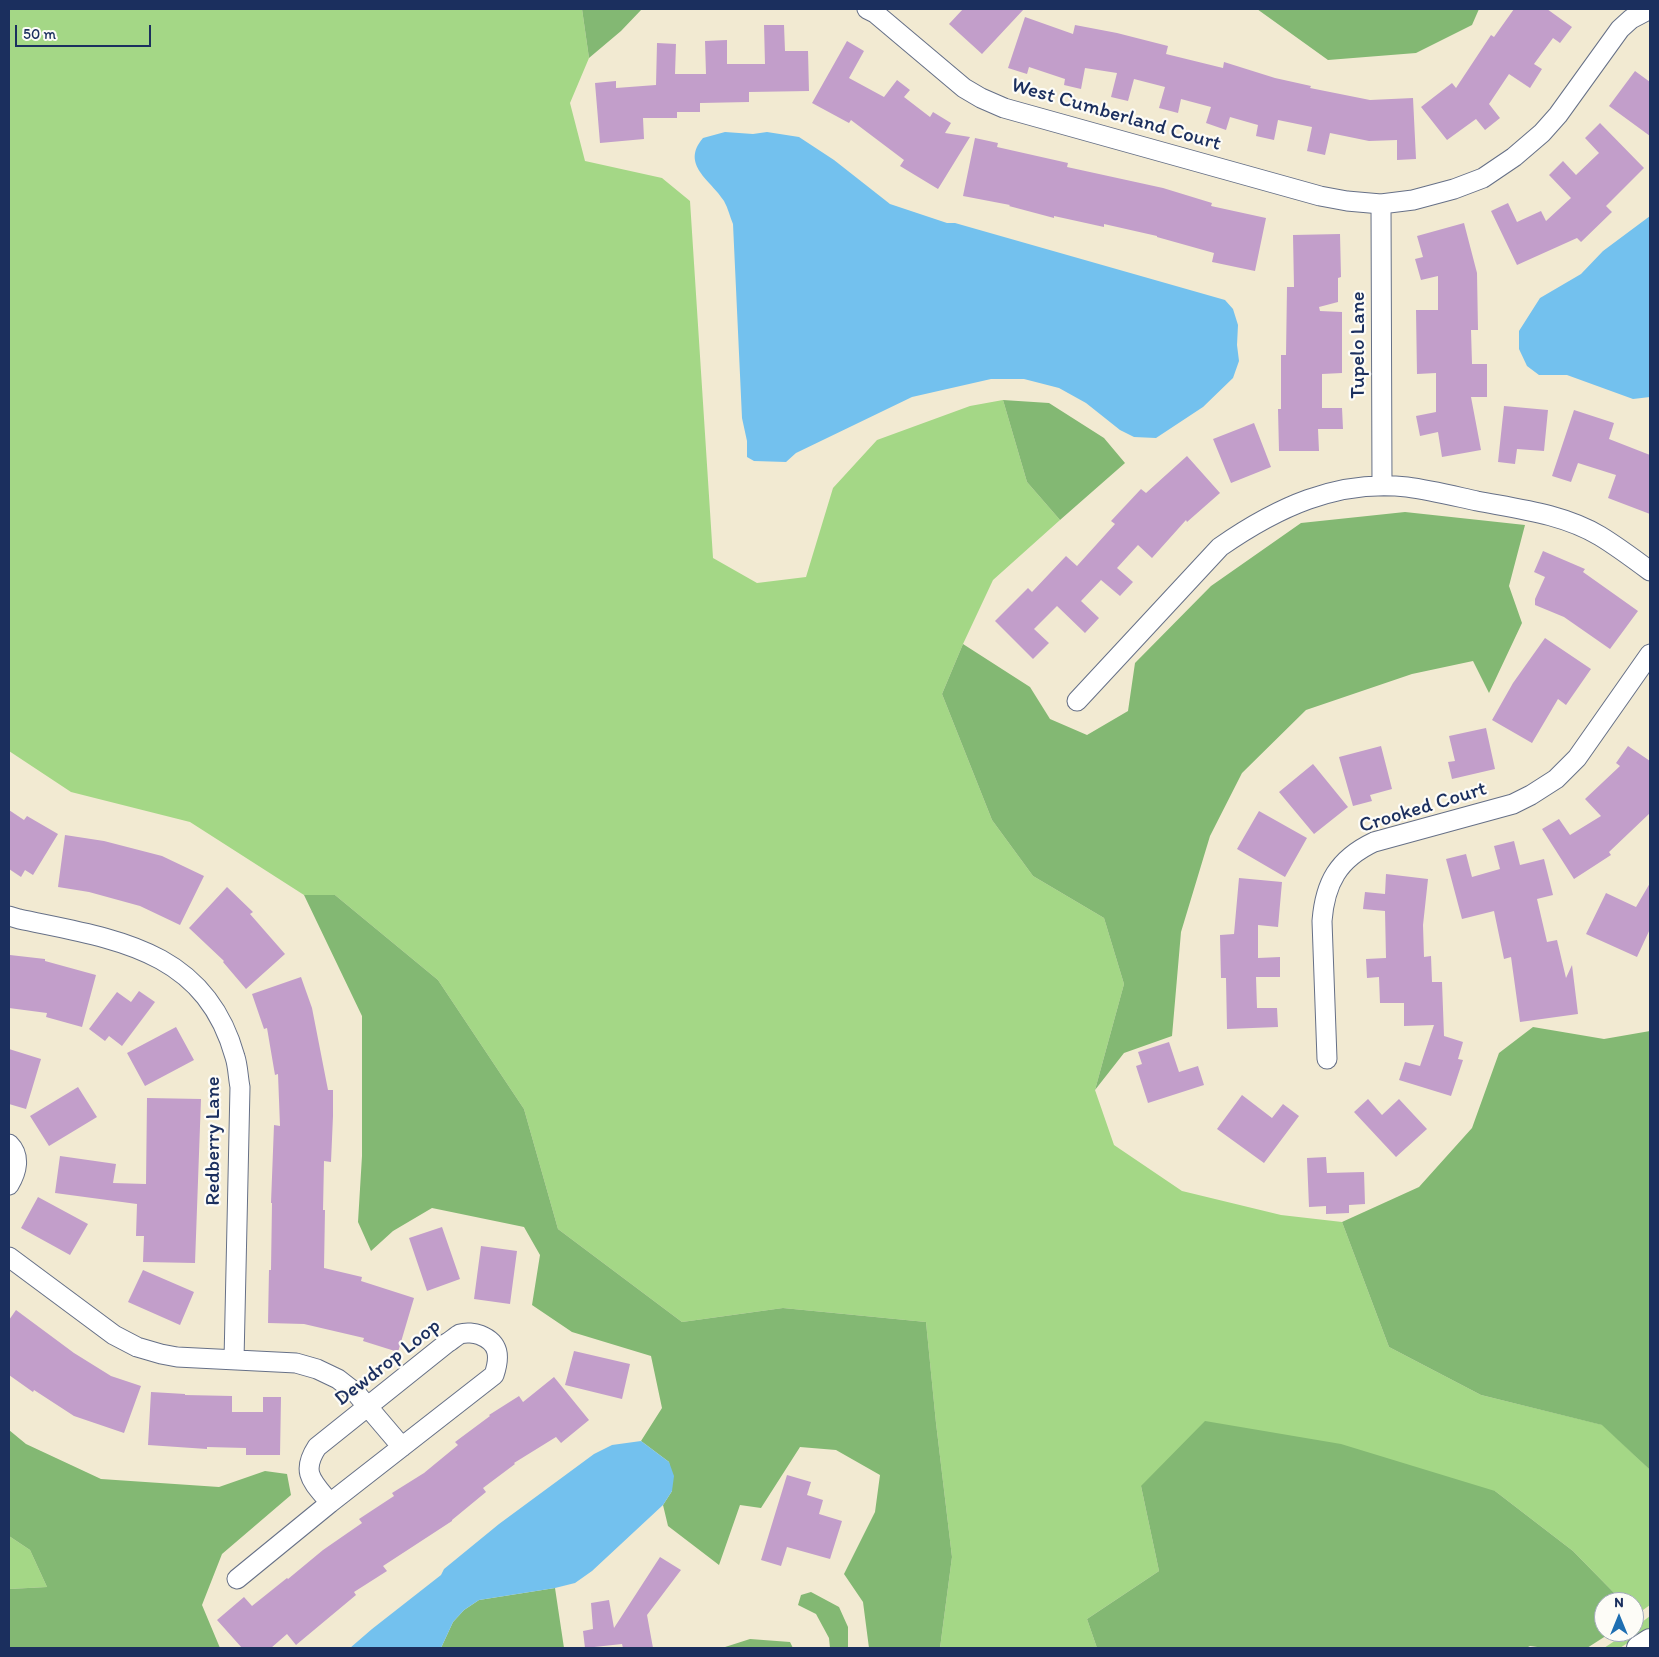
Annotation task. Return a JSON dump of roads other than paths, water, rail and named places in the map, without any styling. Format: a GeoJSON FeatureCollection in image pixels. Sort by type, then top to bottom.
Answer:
{"type":"FeatureCollection","features":[{"type":"Feature","properties":{"kind":"street","name":"West Cumberland Court"},"geometry":{"type":"LineString","coordinates":[[867,9],[875,13],[964,88],[1004,108],[1320,196],[1381,204],[1413,200],[1454,189],[1483,178],[1514,157],[1542,133],[1558,115],[1620,29],[1631,19],[1650,9]]}},
{"type":"Feature","properties":{"kind":"street","name":"Tupelo Lane"},"geometry":{"type":"LineString","coordinates":[[1381,204],[1382,486]]}},
{"type":"Feature","properties":{"kind":"street"},"geometry":{"type":"LineString","coordinates":[[1077,701],[1220,547],[1246,529],[1273,514],[1301,501],[1347,488],[1407,487],[1548,515],[1600,536],[1650,571]]}},
{"type":"Feature","properties":{"kind":"street","name":"Crooked Court"},"geometry":{"type":"LineString","coordinates":[[1327,1058],[1322,921],[1324,901],[1335,873],[1348,858],[1374,842],[1513,804],[1556,779],[1577,758],[1650,654]]}},
{"type":"Feature","properties":{"kind":"street","name":"Redberry Lane"},"geometry":{"type":"LineString","coordinates":[[9,916],[19,920],[110,938],[138,947],[156,956],[181,972],[192,982],[211,1004],[226,1030],[235,1058],[240,1087],[234,1360]]}},
{"type":"Feature","properties":{"kind":"street"},"geometry":{"type":"LineString","coordinates":[[9,1144],[16,1154],[17,1162],[16,1171],[9,1185]]}},
{"type":"Feature","properties":{"kind":"street"},"geometry":{"type":"LineString","coordinates":[[9,1257],[114,1335],[137,1347],[177,1357],[296,1363],[317,1369],[338,1379],[356,1393],[402,1447]]}},
{"type":"Feature","properties":{"kind":"street","name":"Dewdrop Loop"},"geometry":{"type":"LineString","coordinates":[[237,1579],[330,1503],[494,1375],[498,1364],[498,1352],[494,1343],[488,1338],[476,1334],[462,1334],[447,1343],[317,1447],[310,1459],[309,1471],[313,1483],[330,1503]]}},
{"type":"Feature","properties":{"kind":"street"},"geometry":{"type":"LineString","coordinates":[[1639,1648],[1650,1641]]}},
{"type":"Feature","properties":{"kind":"water"},"geometry":{"type":"Polygon","coordinates":[[[725,132],[753,134],[767,132],[799,137],[834,160],[890,204],[947,223],[955,223],[1225,300],[1233,309],[1238,325],[1237,345],[1239,361],[1233,378],[1203,407],[1156,438],[1134,437],[1120,430],[1086,403],[1059,388],[1024,379],[991,379],[912,397],[796,453],[786,462],[754,461],[747,457],[747,441],[742,418],[733,224],[724,201],[700,172],[695,156],[703,138],[725,132]]]}},
{"type":"Feature","properties":{"kind":"water"},"geometry":{"type":"Polygon","coordinates":[[[1650,216],[1650,397],[1633,399],[1567,375],[1539,375],[1527,366],[1519,349],[1519,331],[1540,298],[1581,274],[1603,251],[1650,216]]]}},
{"type":"Feature","properties":{"kind":"water"},"geometry":{"type":"Polygon","coordinates":[[[641,1441],[669,1462],[674,1476],[672,1491],[663,1505],[592,1571],[575,1583],[479,1600],[464,1610],[453,1622],[441,1648],[350,1648],[441,1575],[444,1569],[499,1524],[594,1454],[612,1445],[641,1441]]]}}]}
